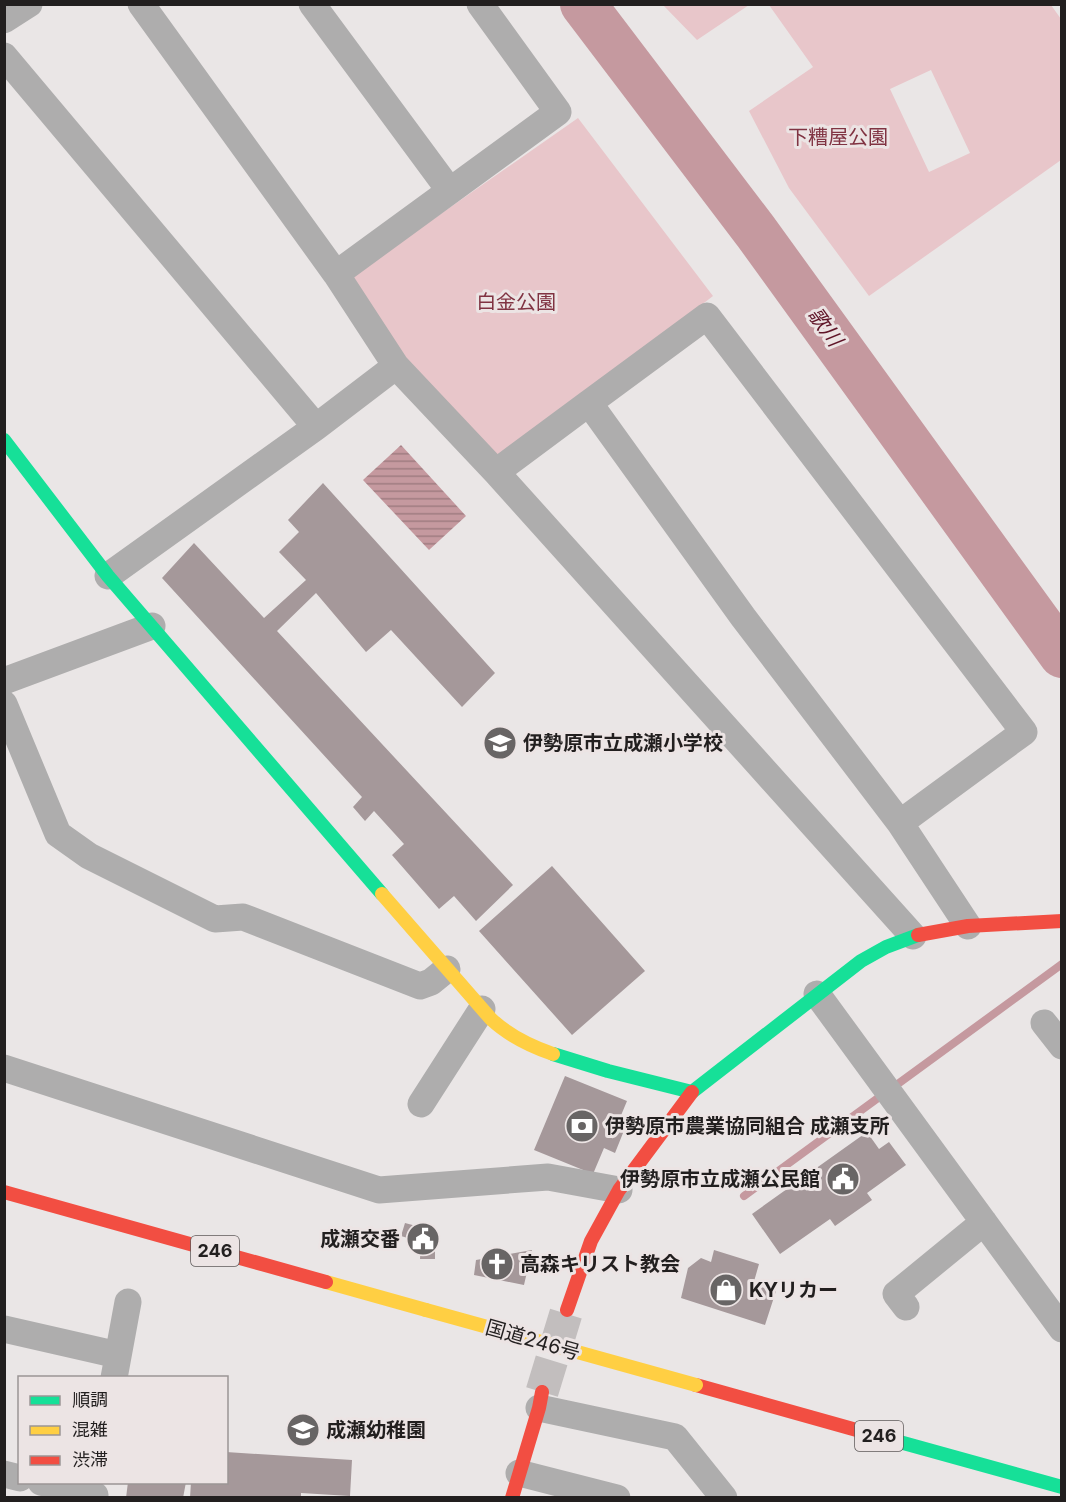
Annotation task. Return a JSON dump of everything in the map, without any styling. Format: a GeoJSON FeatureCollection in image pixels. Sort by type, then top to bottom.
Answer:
{"type":"FeatureCollection","features":[{"type":"Feature","properties":{"kind":"main road"},"geometry":{"type":"LineString","coordinates":[[4,440],[108,576],[447,969],[505,1032],[540,1051],[603,1070],[692,1092]]}},
{"type":"Feature","properties":{"kind":"main road"},"geometry":{"type":"LineString","coordinates":[[567,1310],[591,1241],[619,1190],[692,1092],[861,961],[886,947],[913,936],[968,926],[1062,921]]}},
{"type":"Feature","properties":{"kind":"main road","name":"国道246号"},"geometry":{"type":"LineString","coordinates":[[4,1192],[1062,1487]]}},
{"type":"Feature","properties":{"kind":"main road"},"geometry":{"type":"LineString","coordinates":[[515,1485],[540,1400]]}},
{"type":"Feature","properties":{"kind":"street"},"geometry":{"type":"LineString","coordinates":[[4,20],[29,4]]}},
{"type":"Feature","properties":{"kind":"street"},"geometry":{"type":"LineString","coordinates":[[141,4],[336,274],[396,366],[496,472],[913,936]]}},
{"type":"Feature","properties":{"kind":"street"},"geometry":{"type":"LineString","coordinates":[[312,4],[450,191]]}},
{"type":"Feature","properties":{"kind":"street"},"geometry":{"type":"LineString","coordinates":[[336,274],[558,112],[480,4]]}},
{"type":"Feature","properties":{"kind":"street"},"geometry":{"type":"LineString","coordinates":[[4,56],[316,427]]}},
{"type":"Feature","properties":{"kind":"street"},"geometry":{"type":"LineString","coordinates":[[496,472],[708,316],[1024,732],[900,823]]}},
{"type":"Feature","properties":{"kind":"street"},"geometry":{"type":"LineString","coordinates":[[108,576],[316,427],[396,366]]}},
{"type":"Feature","properties":{"kind":"street"},"geometry":{"type":"LineString","coordinates":[[589,404],[743,617],[900,823],[968,926]]}},
{"type":"Feature","properties":{"kind":"street"},"geometry":{"type":"LineString","coordinates":[[4,681],[152,626]]}},
{"type":"Feature","properties":{"kind":"street"},"geometry":{"type":"LineString","coordinates":[[4,705],[58,834],[89,856],[215,919],[243,917],[420,986],[431,982],[447,969]]}},
{"type":"Feature","properties":{"kind":"street"},"geometry":{"type":"LineString","coordinates":[[817,994],[984,1222],[1059,1320]]}},
{"type":"Feature","properties":{"kind":"street"},"geometry":{"type":"LineString","coordinates":[[421,1094],[482,1009]]}},
{"type":"Feature","properties":{"kind":"street"},"geometry":{"type":"LineString","coordinates":[[1044,1023],[1062,1046]]}},
{"type":"Feature","properties":{"kind":"street"},"geometry":{"type":"LineString","coordinates":[[4,1068],[379,1190],[548,1177],[619,1190]]}},
{"type":"Feature","properties":{"kind":"street"},"geometry":{"type":"LineString","coordinates":[[896,1294],[984,1222]]}},
{"type":"Feature","properties":{"kind":"street"},"geometry":{"type":"LineString","coordinates":[[4,1329],[116,1366],[128,1302]]}},
{"type":"Feature","properties":{"kind":"street"},"geometry":{"type":"LineString","coordinates":[[540,1400],[675,1437],[716,1495]]}},
{"type":"Feature","properties":{"kind":"street"},"geometry":{"type":"LineString","coordinates":[[52,1484],[96,1492]]}},
{"type":"Feature","properties":{"kind":"street"},"geometry":{"type":"LineString","coordinates":[[515,1485],[617,1497]]}},
{"type":"Feature","properties":{"kind":"green space"},"geometry":{"type":"Polygon","coordinates":[[[663,5],[749,5],[697,40],[663,5]]]}},
{"type":"Feature","properties":{"kind":"green space","name":"下糟屋公園"},"geometry":{"type":"Polygon","coordinates":[[[769,5],[1051,5],[1061,19],[1061,160],[869,296],[789,188],[749,111],[813,67],[769,5]],[[931,70],[890,89],[929,172],[970,153],[931,70]]]}},
{"type":"Feature","properties":{"kind":"green space","name":"白金公園"},"geometry":{"type":"Polygon","coordinates":[[[578,118],[713,296],[498,462],[416,372],[349,278],[578,118]]]}},
{"type":"Feature","properties":{"kind":"shaded area"},"geometry":{"type":"Polygon","coordinates":[[[401,445],[466,516],[429,550],[363,480],[401,445]]]}},
{"type":"Feature","properties":{"kind":"building"},"geometry":{"type":"Polygon","coordinates":[[[323,483],[495,673],[462,707],[391,630],[366,652],[316,593],[277,631],[513,885],[476,921],[454,896],[439,909],[392,855],[404,844],[374,811],[365,821],[353,807],[362,797],[162,578],[194,543],[264,618],[306,580],[279,552],[299,532],[288,520],[323,483]]]}},
{"type":"Feature","properties":{"kind":"building"},"geometry":{"type":"Polygon","coordinates":[[[552,866],[645,971],[572,1035],[479,931],[552,866]]]}},
{"type":"Feature","properties":{"kind":"building","name":"伊勢原市農業協同組合 成瀬支所"},"geometry":{"type":"Polygon","coordinates":[[[565,1076],[627,1101],[617,1125],[625,1128],[615,1153],[604,1148],[593,1174],[534,1150],[565,1076]]]}},
{"type":"Feature","properties":{"kind":"building","name":"伊勢原市立成瀬公民館"},"geometry":{"type":"Polygon","coordinates":[[[867,1132],[879,1149],[889,1142],[906,1165],[867,1193],[872,1200],[835,1226],[830,1219],[780,1254],[752,1214],[867,1132]]]}},
{"type":"Feature","properties":{"kind":"building","name":"成瀬交番"},"geometry":{"type":"Polygon","coordinates":[[[405,1223],[435,1231],[435,1259],[420,1259],[421,1242],[401,1236],[405,1223]]]}},
{"type":"Feature","properties":{"kind":"building"},"geometry":{"type":"Polygon","coordinates":[[[532,1250],[524,1285],[474,1275],[476,1260],[532,1250]]]}},
{"type":"Feature","properties":{"kind":"building"},"geometry":{"type":"Polygon","coordinates":[[[714,1250],[759,1264],[753,1285],[776,1291],[765,1325],[681,1298],[688,1268],[701,1258],[711,1262],[714,1250]]]}},
{"type":"Feature","properties":{"kind":"building"},"geometry":{"type":"Polygon","coordinates":[[[228,1452],[352,1460],[350,1496],[301,1493],[301,1498],[190,1498],[191,1484],[228,1484],[228,1452]]]}},
{"type":"Feature","properties":{"kind":"building"},"geometry":{"type":"Polygon","coordinates":[[[128,1484],[186,1484],[183,1498],[126,1498],[128,1484]]]}},
{"type":"Feature","properties":{"kind":"waterway","name":"歌川"},"geometry":{"type":"LineString","coordinates":[[583,4],[756,232],[1062,655]]}},
{"type":"Feature","properties":{"kind":"waterway"},"geometry":{"type":"LineString","coordinates":[[895,1086],[1062,964]]}},
{"type":"Feature","properties":{"kind":"waterway"},"geometry":{"type":"LineString","coordinates":[[744,1196],[878,1098]]}},
{"type":"Feature","properties":{"kind":"tunnel"},"geometry":{"type":"LineString","coordinates":[[542,1392],[567,1310]]}},
{"type":"Feature","properties":{"kind":"traffic: fast"},"geometry":{"type":"LineString","coordinates":[[4,440],[108,576],[382,894]]}},
{"type":"Feature","properties":{"kind":"traffic: fast"},"geometry":{"type":"LineString","coordinates":[[553,1054],[608,1071],[692,1092],[861,961],[886,947],[918,935]]}},
{"type":"Feature","properties":{"kind":"traffic: fast"},"geometry":{"type":"LineString","coordinates":[[878,1436],[1062,1487]]}},
{"type":"Feature","properties":{"kind":"traffic: slow"},"geometry":{"type":"LineString","coordinates":[[382,894],[491,1019],[520,1040],[553,1054]]}},
{"type":"Feature","properties":{"kind":"traffic: slow"},"geometry":{"type":"LineString","coordinates":[[326,1282],[426,1310]]}},
{"type":"Feature","properties":{"kind":"traffic: slow"},"geometry":{"type":"LineString","coordinates":[[426,1310],[696,1385]]}},
{"type":"Feature","properties":{"kind":"traffic: jam"},"geometry":{"type":"LineString","coordinates":[[918,935],[968,926],[1062,921]]}},
{"type":"Feature","properties":{"kind":"traffic: jam"},"geometry":{"type":"LineString","coordinates":[[567,1310],[591,1241],[619,1190],[692,1092]]}},
{"type":"Feature","properties":{"kind":"traffic: jam"},"geometry":{"type":"LineString","coordinates":[[4,1192],[326,1282]]}},
{"type":"Feature","properties":{"kind":"traffic: jam"},"geometry":{"type":"LineString","coordinates":[[696,1385],[878,1436]]}},
{"type":"Feature","properties":{"kind":"traffic: jam"},"geometry":{"type":"LineString","coordinates":[[512,1498],[542,1392]]}},
{"type":"Feature","properties":{"kind":"place","name":"伊勢原市立成瀬小学校"},"geometry":{"type":"Point","coordinates":[500,743]}},
{"type":"Feature","properties":{"kind":"place","name":"伊勢原市農業協同組合 成瀬支所"},"geometry":{"type":"Point","coordinates":[582,1126]}},
{"type":"Feature","properties":{"kind":"place","name":"伊勢原市立成瀬公民館"},"geometry":{"type":"Point","coordinates":[843,1179]}},
{"type":"Feature","properties":{"kind":"place","name":"成瀬交番"},"geometry":{"type":"Point","coordinates":[423,1239]}},
{"type":"Feature","properties":{"kind":"place","name":"高森キリスト教会"},"geometry":{"type":"Point","coordinates":[497,1264]}},
{"type":"Feature","properties":{"kind":"place","name":"KYリカー"},"geometry":{"type":"Point","coordinates":[726,1290]}},
{"type":"Feature","properties":{"kind":"place","name":"成瀬幼稚園"},"geometry":{"type":"Point","coordinates":[303,1430]}}]}
